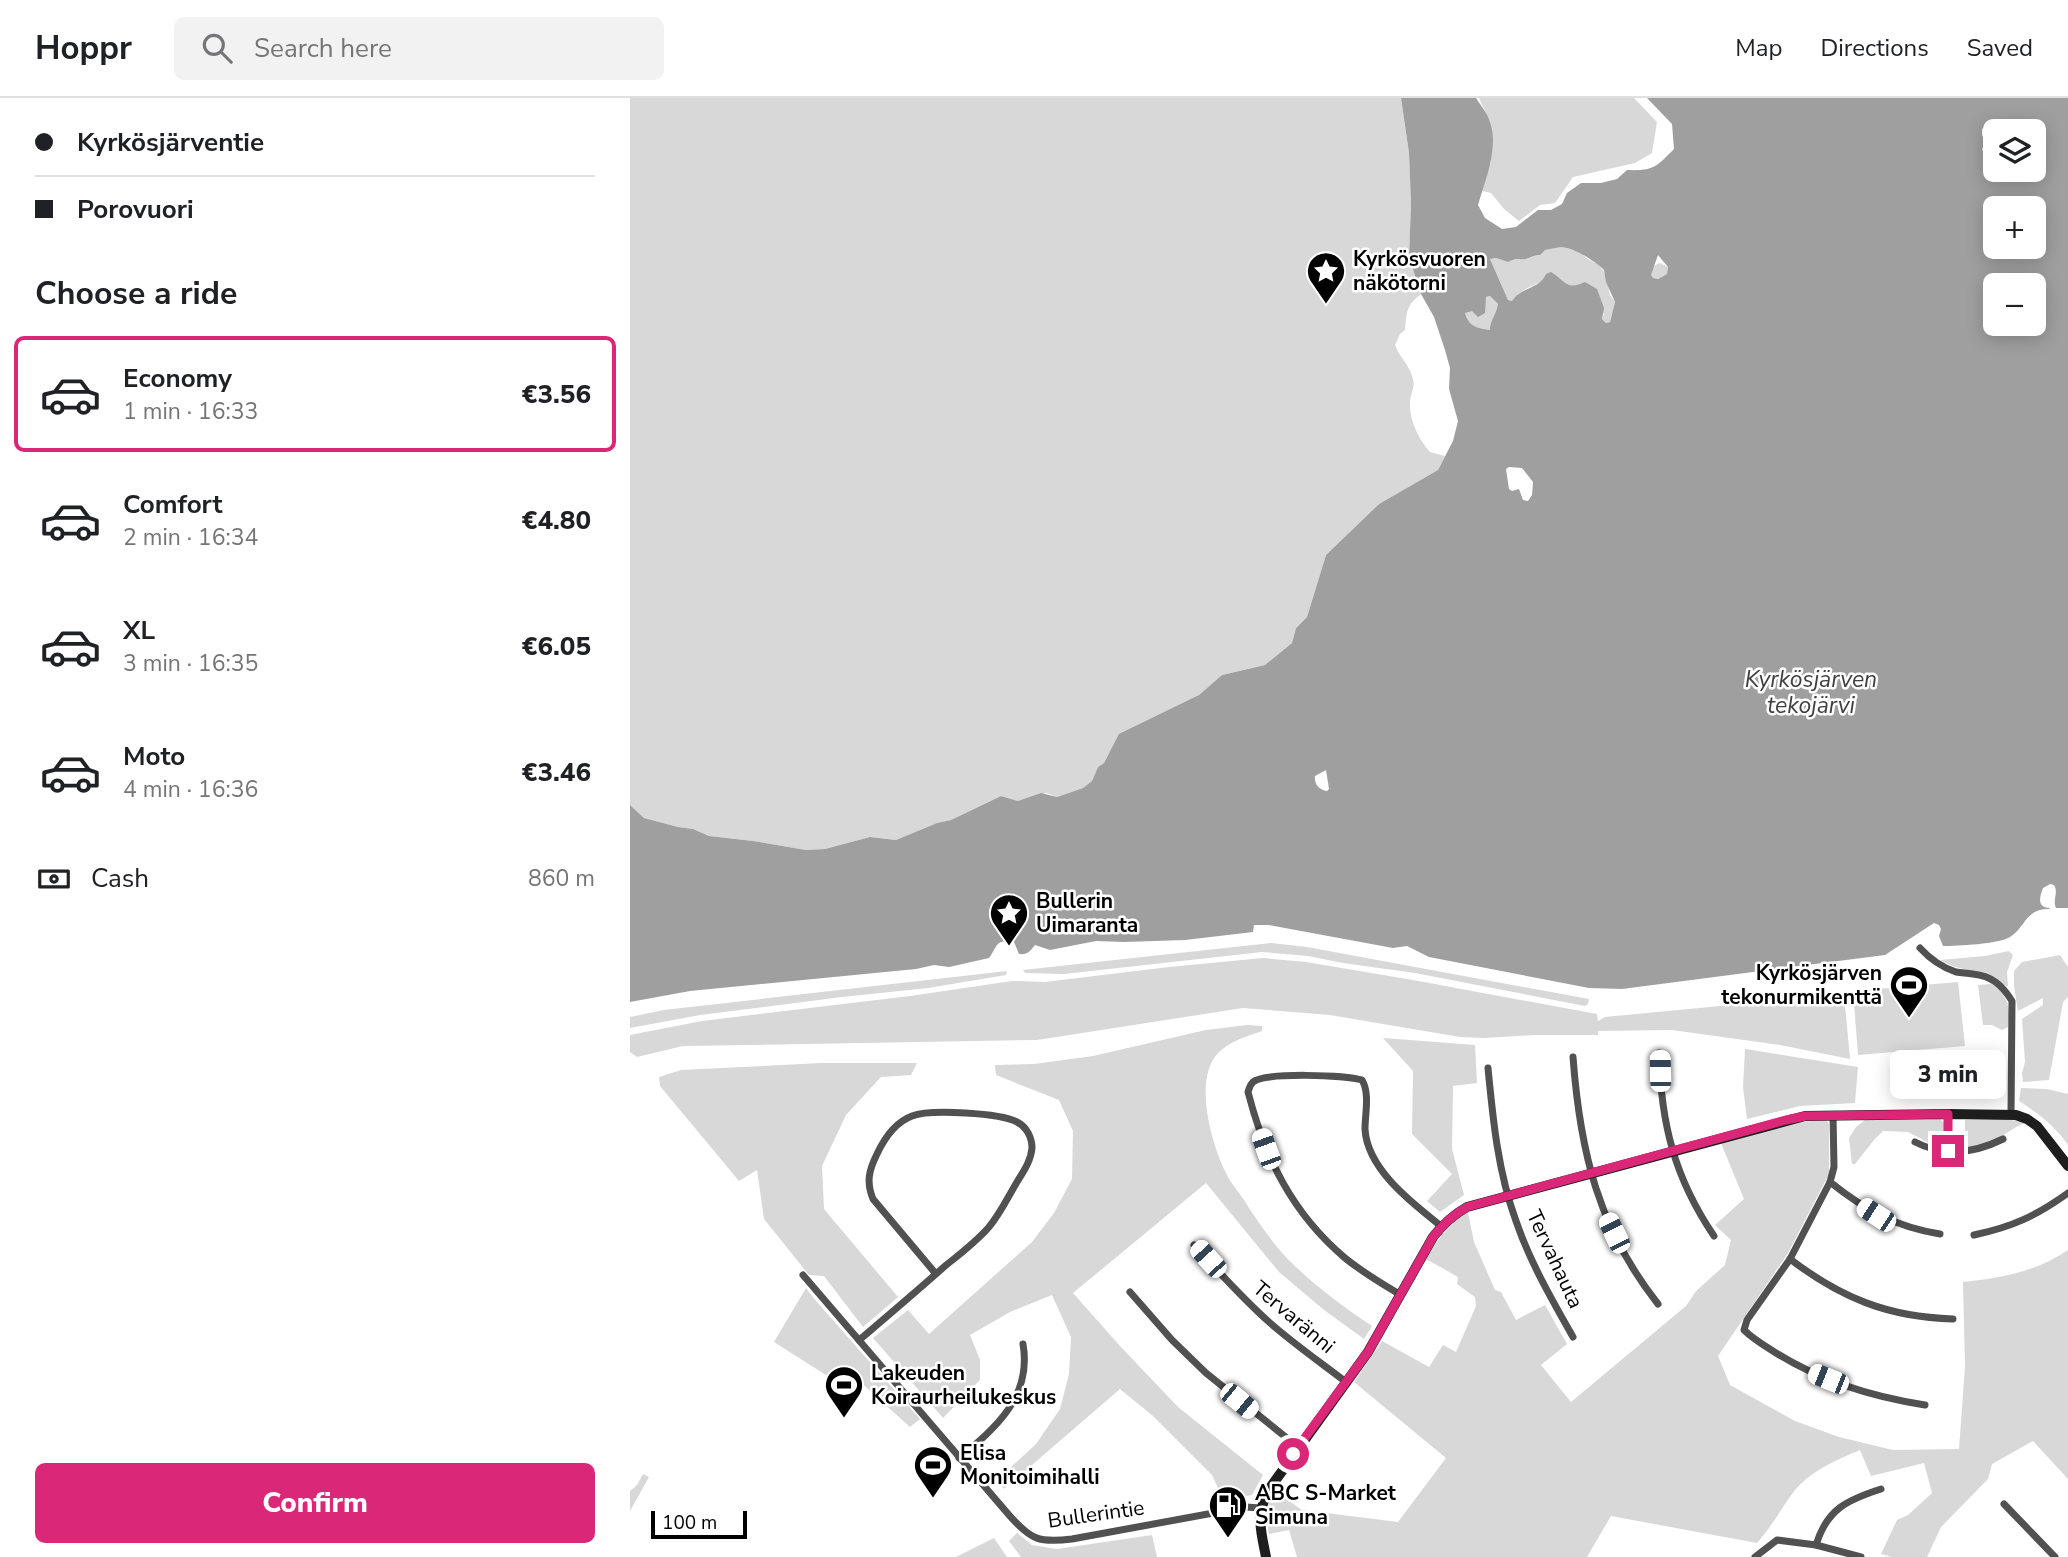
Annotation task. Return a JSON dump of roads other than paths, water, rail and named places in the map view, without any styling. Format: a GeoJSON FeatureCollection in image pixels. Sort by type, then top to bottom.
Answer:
{"type":"FeatureCollection","features":[{"type":"Feature","properties":{"kind":"street"},"geometry":{"type":"LineString","coordinates":[[1920,948],[1937,963],[1958,972],[1994,980],[2012,1001],[2011,1115]]}},
{"type":"Feature","properties":{"kind":"street"},"geometry":{"type":"LineString","coordinates":[[1659,1052],[1661,1093],[1672,1150],[1689,1194],[1714,1236]]}},
{"type":"Feature","properties":{"kind":"street"},"geometry":{"type":"LineString","coordinates":[[1573,1057],[1578,1116],[1598,1197],[1620,1246],[1658,1304]]}},
{"type":"Feature","properties":{"kind":"street","name":"Tervahauta"},"geometry":{"type":"LineString","coordinates":[[1488,1068],[1497,1152],[1508,1196],[1528,1251],[1573,1337]]}},
{"type":"Feature","properties":{"kind":"street"},"geometry":{"type":"LineString","coordinates":[[1399,1294],[1346,1259],[1326,1241],[1292,1199],[1266,1149],[1257,1125],[1248,1092],[1250,1086],[1260,1079],[1292,1075],[1362,1080],[1366,1090],[1365,1132],[1375,1163],[1441,1226]]}},
{"type":"Feature","properties":{"kind":"street"},"geometry":{"type":"LineString","coordinates":[[859,1340],[936,1274],[989,1226],[1028,1162],[1032,1149],[1031,1138],[1026,1129],[1017,1122],[1007,1118],[966,1113],[925,1112],[910,1116],[898,1124],[880,1147],[868,1177],[868,1189],[873,1199],[936,1274]]}},
{"type":"Feature","properties":{"kind":"street"},"geometry":{"type":"LineString","coordinates":[[1948,1114],[1948,1151]]}},
{"type":"Feature","properties":{"kind":"street"},"geometry":{"type":"LineString","coordinates":[[1833,1115],[1834,1167],[1830,1182],[1790,1259],[1747,1320],[1744,1330],[1810,1372],[1876,1395],[1925,1405]]}},
{"type":"Feature","properties":{"kind":"street"},"geometry":{"type":"LineString","coordinates":[[1266,1557],[1259,1520],[1260,1508],[1267,1492],[1375,1342],[1399,1294],[1441,1226],[1467,1207],[1805,1116],[2011,1115],[2027,1119],[2037,1126],[2068,1166]]}},
{"type":"Feature","properties":{"kind":"street"},"geometry":{"type":"LineString","coordinates":[[1915,1142],[1935,1150],[1969,1151],[1981,1149],[2003,1139]]}},
{"type":"Feature","properties":{"kind":"street"},"geometry":{"type":"LineString","coordinates":[[1830,1182],[1876,1215],[1921,1231],[1940,1234]]}},
{"type":"Feature","properties":{"kind":"street"},"geometry":{"type":"LineString","coordinates":[[1974,1235],[2018,1223],[2043,1212],[2068,1193]]}},
{"type":"Feature","properties":{"kind":"street","name":"Tervaränni"},"geometry":{"type":"LineString","coordinates":[[1194,1245],[1267,1320],[1346,1382]]}},
{"type":"Feature","properties":{"kind":"street"},"geometry":{"type":"LineString","coordinates":[[1790,1259],[1837,1291],[1865,1303],[1922,1318],[1953,1319]]}},
{"type":"Feature","properties":{"kind":"street","name":"Bullerintie"},"geometry":{"type":"LineString","coordinates":[[803,1275],[1018,1525],[1037,1539],[1072,1539],[1246,1507],[1260,1508]]}},
{"type":"Feature","properties":{"kind":"street"},"geometry":{"type":"LineString","coordinates":[[1130,1292],[1172,1340],[1206,1373],[1298,1447]]}},
{"type":"Feature","properties":{"kind":"street"},"geometry":{"type":"LineString","coordinates":[[959,1458],[998,1424],[1010,1409],[1023,1377],[1026,1359],[1023,1343]]}},
{"type":"Feature","properties":{"kind":"street"},"geometry":{"type":"LineString","coordinates":[[1815,1545],[1827,1519],[1841,1506],[1852,1499],[1881,1489]]}},
{"type":"Feature","properties":{"kind":"street"},"geometry":{"type":"LineString","coordinates":[[2004,1504],[2055,1557]]}},
{"type":"Feature","properties":{"kind":"street"},"geometry":{"type":"LineString","coordinates":[[1755,1557],[1777,1540],[1815,1545],[1861,1557]]}},
{"type":"Feature","properties":{"kind":"water","name":"Kyrkösjärven tekojärvi"},"geometry":{"type":"Polygon","coordinates":[[[1401,98],[1476,98],[1489,119],[1493,143],[1478,205],[1485,218],[1502,229],[1516,227],[1538,210],[1551,210],[1562,204],[1567,193],[1581,183],[1601,183],[1617,179],[1627,170],[1649,169],[1663,160],[1674,149],[1672,124],[1647,98],[2068,98],[2068,908],[2056,908],[2055,888],[2050,884],[2043,888],[2040,901],[2043,906],[2050,908],[2030,915],[2010,937],[1997,941],[1943,946],[1939,936],[1941,929],[1934,923],[1885,955],[1622,989],[1589,988],[1429,957],[1407,946],[1393,948],[1269,925],[1254,925],[1253,932],[1185,940],[1096,941],[1050,950],[1035,945],[1022,954],[1019,954],[1014,942],[1003,942],[997,945],[989,958],[949,967],[934,965],[690,991],[630,1002],[630,805],[644,818],[693,829],[709,836],[806,850],[825,849],[870,837],[896,840],[951,820],[1001,796],[1018,801],[1041,793],[1057,797],[1083,788],[1092,781],[1098,767],[1104,763],[1119,734],[1199,695],[1222,675],[1265,665],[1292,643],[1296,628],[1307,617],[1326,555],[1379,504],[1438,470],[1453,441],[1458,421],[1449,389],[1450,368],[1434,317],[1421,294],[1409,257],[1409,153],[1401,98]],[[1561,247],[1545,250],[1540,255],[1508,262],[1490,259],[1508,300],[1512,301],[1551,272],[1567,284],[1574,286],[1585,282],[1597,289],[1604,308],[1602,319],[1606,323],[1610,322],[1615,302],[1604,270],[1572,249],[1561,247]],[[1658,255],[1651,275],[1658,279],[1667,274],[1668,267],[1658,255]],[[1490,296],[1486,297],[1485,313],[1478,317],[1472,311],[1465,313],[1474,326],[1490,330],[1498,304],[1490,296]],[[1522,468],[1506,469],[1509,489],[1519,489],[1523,500],[1528,501],[1532,495],[1533,482],[1522,468]],[[1326,770],[1315,776],[1319,788],[1327,791],[1326,770]]]}},
{"type":"Feature","properties":{"kind":"place","name":"Kyrkösvuoren näkötorni"},"geometry":{"type":"Point","coordinates":[1326,305]}},
{"type":"Feature","properties":{"kind":"place","name":"Bullerin Uimaranta"},"geometry":{"type":"Point","coordinates":[1009,947]}},
{"type":"Feature","properties":{"kind":"place","name":"Kyrkösjärven tekonurmikenttä"},"geometry":{"type":"Point","coordinates":[1909,1019]}},
{"type":"Feature","properties":{"kind":"place","name":"Lakeuden Koiraurheilukeskus"},"geometry":{"type":"Point","coordinates":[844,1419]}},
{"type":"Feature","properties":{"kind":"place","name":"Elisa Monitoimihalli"},"geometry":{"type":"Point","coordinates":[933,1499]}},
{"type":"Feature","properties":{"kind":"place","name":"ABC S-Market Simuna"},"geometry":{"type":"Point","coordinates":[1228,1539]}}]}
